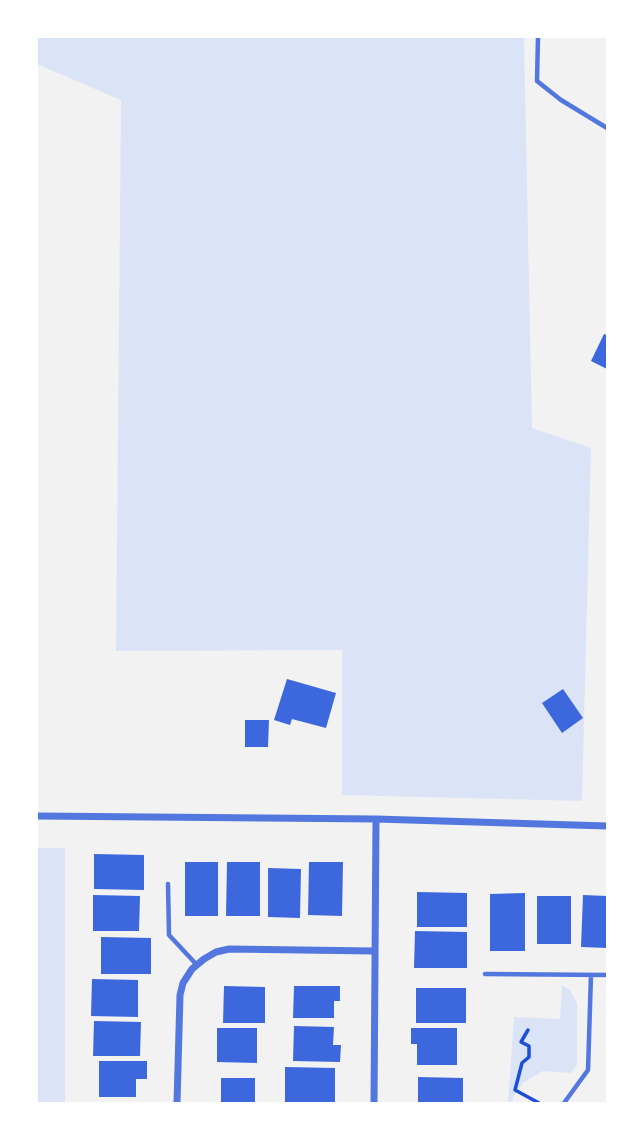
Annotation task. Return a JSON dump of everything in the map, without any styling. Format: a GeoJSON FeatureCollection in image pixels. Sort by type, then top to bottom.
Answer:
{"type":"FeatureCollection","features":[{"type":"Feature","properties":{"kind":"street"},"geometry":{"type":"LineString","coordinates":[[37,816],[376,819],[607,826]]}},
{"type":"Feature","properties":{"kind":"street"},"geometry":{"type":"LineString","coordinates":[[374,1103],[376,819]]}},
{"type":"Feature","properties":{"kind":"street"},"geometry":{"type":"LineString","coordinates":[[177,1103],[180,995],[183,983],[197,965],[216,952],[229,949],[374,951]]}},
{"type":"Feature","properties":{"kind":"lane"},"geometry":{"type":"LineString","coordinates":[[538,37],[537,81],[561,100],[607,128]]}},
{"type":"Feature","properties":{"kind":"lane"},"geometry":{"type":"LineString","coordinates":[[168,884],[169,935],[197,965]]}},
{"type":"Feature","properties":{"kind":"lane"},"geometry":{"type":"LineString","coordinates":[[485,974],[607,975]]}},
{"type":"Feature","properties":{"kind":"lane"},"geometry":{"type":"LineString","coordinates":[[564,1103],[588,1070],[591,975]]}},
{"type":"Feature","properties":{"kind":"path"},"geometry":{"type":"LineString","coordinates":[[528,1030],[522,1042],[529,1046],[529,1057],[522,1063],[515,1090],[539,1103]]}},
{"type":"Feature","properties":{"kind":"shaded area"},"geometry":{"type":"Polygon","coordinates":[[[38,37],[524,37],[532,428],[591,448],[582,801],[342,795],[342,650],[116,651],[121,100],[37,64],[38,37]]]}},
{"type":"Feature","properties":{"kind":"shaded area"},"geometry":{"type":"Polygon","coordinates":[[[37,848],[65,848],[65,1103],[37,1103],[37,848]]]}},
{"type":"Feature","properties":{"kind":"shaded area"},"geometry":{"type":"Polygon","coordinates":[[[562,985],[570,990],[577,1003],[577,1065],[571,1073],[543,1071],[523,1083],[512,1103],[508,1103],[514,1017],[560,1019],[562,985]]]}},
{"type":"Feature","properties":{"kind":"building"},"geometry":{"type":"Polygon","coordinates":[[[604,334],[607,335],[607,369],[591,361],[604,334]]]}},
{"type":"Feature","properties":{"kind":"building"},"geometry":{"type":"Polygon","coordinates":[[[287,679],[336,693],[326,728],[292,719],[290,725],[274,720],[287,679]]]}},
{"type":"Feature","properties":{"kind":"building"},"geometry":{"type":"Polygon","coordinates":[[[563,689],[583,718],[562,733],[542,703],[563,689]]]}},
{"type":"Feature","properties":{"kind":"building"},"geometry":{"type":"Polygon","coordinates":[[[245,720],[269,720],[268,747],[245,747],[245,720]]]}},
{"type":"Feature","properties":{"kind":"building"},"geometry":{"type":"Polygon","coordinates":[[[94,854],[144,855],[144,890],[94,889],[94,854]]]}},
{"type":"Feature","properties":{"kind":"building"},"geometry":{"type":"Polygon","coordinates":[[[185,862],[218,862],[218,916],[185,916],[185,862]]]}},
{"type":"Feature","properties":{"kind":"building"},"geometry":{"type":"Polygon","coordinates":[[[227,862],[260,862],[260,916],[226,916],[227,862]]]}},
{"type":"Feature","properties":{"kind":"building"},"geometry":{"type":"Polygon","coordinates":[[[309,862],[343,862],[342,916],[308,915],[309,862]]]}},
{"type":"Feature","properties":{"kind":"building"},"geometry":{"type":"Polygon","coordinates":[[[268,868],[301,869],[300,918],[268,917],[268,868]]]}},
{"type":"Feature","properties":{"kind":"building"},"geometry":{"type":"Polygon","coordinates":[[[417,892],[467,893],[467,927],[417,927],[417,892]]]}},
{"type":"Feature","properties":{"kind":"building"},"geometry":{"type":"Polygon","coordinates":[[[525,893],[525,951],[490,951],[490,894],[525,893]]]}},
{"type":"Feature","properties":{"kind":"building"},"geometry":{"type":"Polygon","coordinates":[[[93,895],[140,896],[139,931],[93,931],[93,895]]]}},
{"type":"Feature","properties":{"kind":"building"},"geometry":{"type":"Polygon","coordinates":[[[583,895],[607,896],[607,948],[581,947],[583,895]]]}},
{"type":"Feature","properties":{"kind":"building"},"geometry":{"type":"Polygon","coordinates":[[[537,896],[571,896],[571,944],[537,944],[537,896]]]}},
{"type":"Feature","properties":{"kind":"building"},"geometry":{"type":"Polygon","coordinates":[[[415,931],[467,932],[467,968],[414,968],[415,931]]]}},
{"type":"Feature","properties":{"kind":"building"},"geometry":{"type":"Polygon","coordinates":[[[101,937],[151,938],[151,974],[101,974],[101,937]]]}},
{"type":"Feature","properties":{"kind":"building"},"geometry":{"type":"Polygon","coordinates":[[[92,979],[138,980],[138,1017],[91,1016],[92,979]]]}},
{"type":"Feature","properties":{"kind":"building"},"geometry":{"type":"Polygon","coordinates":[[[224,986],[265,987],[265,1023],[223,1023],[224,986]]]}},
{"type":"Feature","properties":{"kind":"building"},"geometry":{"type":"Polygon","coordinates":[[[294,986],[340,986],[340,1001],[334,1001],[334,1018],[293,1018],[294,986]]]}},
{"type":"Feature","properties":{"kind":"building"},"geometry":{"type":"Polygon","coordinates":[[[416,988],[466,988],[466,1023],[416,1023],[416,988]]]}},
{"type":"Feature","properties":{"kind":"building"},"geometry":{"type":"Polygon","coordinates":[[[94,1021],[141,1022],[140,1056],[93,1056],[94,1021]]]}},
{"type":"Feature","properties":{"kind":"building"},"geometry":{"type":"Polygon","coordinates":[[[294,1026],[334,1027],[333,1045],[341,1045],[340,1062],[293,1061],[294,1026]]]}},
{"type":"Feature","properties":{"kind":"building"},"geometry":{"type":"Polygon","coordinates":[[[217,1028],[257,1028],[257,1063],[217,1062],[217,1028]]]}},
{"type":"Feature","properties":{"kind":"building"},"geometry":{"type":"Polygon","coordinates":[[[411,1028],[457,1028],[457,1065],[417,1065],[417,1044],[411,1044],[411,1028]]]}},
{"type":"Feature","properties":{"kind":"building"},"geometry":{"type":"Polygon","coordinates":[[[99,1061],[147,1061],[147,1079],[136,1079],[136,1097],[99,1097],[99,1061]]]}},
{"type":"Feature","properties":{"kind":"building"},"geometry":{"type":"Polygon","coordinates":[[[285,1067],[335,1068],[335,1103],[285,1102],[285,1067]]]}},
{"type":"Feature","properties":{"kind":"building"},"geometry":{"type":"Polygon","coordinates":[[[418,1077],[463,1078],[463,1103],[418,1103],[418,1077]]]}},
{"type":"Feature","properties":{"kind":"building"},"geometry":{"type":"Polygon","coordinates":[[[221,1078],[255,1078],[255,1103],[221,1103],[221,1078]]]}}]}
